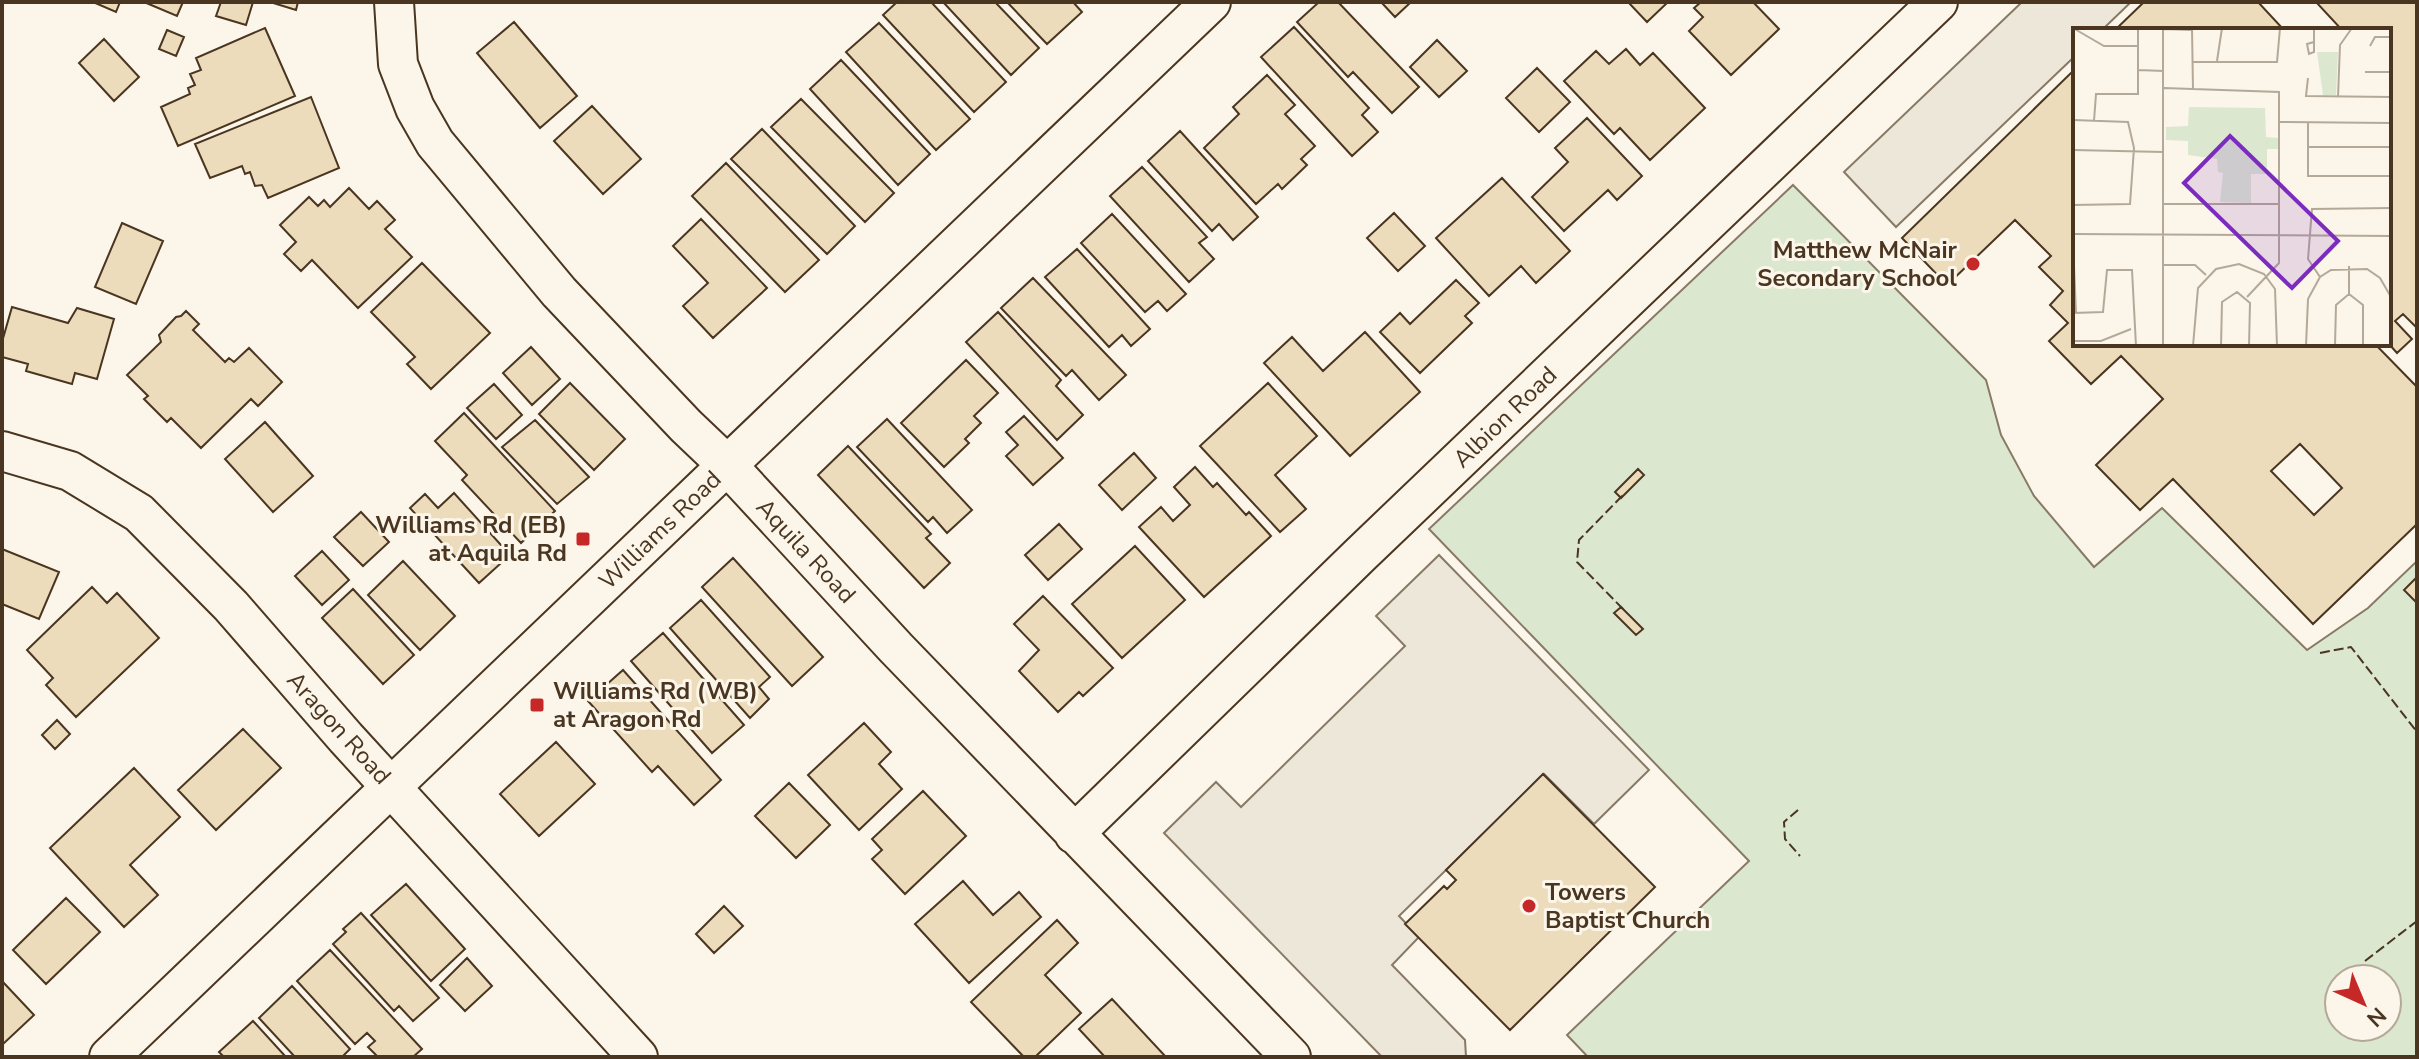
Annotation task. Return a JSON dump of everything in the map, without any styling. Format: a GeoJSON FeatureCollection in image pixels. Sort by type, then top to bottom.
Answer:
{"type":"FeatureCollection","features":[{"type":"Feature","properties":{"kind":"street","name":"Aquila Road"},"geometry":{"type":"LineString","coordinates":[[394,2],[398,64],[415,108],[435,143],[559,292],[727,465],[896,648],[1291,1057]]}},
{"type":"Feature","properties":{"kind":"street","name":"Williams Road"},"geometry":{"type":"LineString","coordinates":[[109,1057],[1211,2]]}},
{"type":"Feature","properties":{"kind":"street","name":"Albion Road"},"geometry":{"type":"LineString","coordinates":[[1074,834],[1359,556],[1938,2]]}},
{"type":"Feature","properties":{"kind":"street","name":"Aragon Road"},"geometry":{"type":"LineString","coordinates":[[2,451],[70,471],[139,513],[231,606],[346,738],[638,1057]]}},
{"type":"Feature","properties":{"kind":"green space"},"geometry":{"type":"Polygon","coordinates":[[[1793,185],[1986,380],[2001,435],[2034,496],[2094,567],[2162,508],[2307,650],[2368,608],[2417,561],[2417,1057],[1588,1057],[1567,1035],[1749,861],[1429,529],[1793,185]]]}},
{"type":"Feature","properties":{"kind":"shaded area"},"geometry":{"type":"Polygon","coordinates":[[[2022,2],[2131,2],[2104,28],[2073,28],[2073,58],[1896,227],[1844,172],[2022,2]]]}},
{"type":"Feature","properties":{"kind":"shaded area"},"geometry":{"type":"Polygon","coordinates":[[[1439,555],[1649,770],[1594,824],[1544,774],[1399,916],[1419,937],[1392,965],[1465,1040],[1466,1057],[1382,1057],[1164,833],[1216,782],[1241,807],[1405,646],[1376,616],[1439,555]]]}},
{"type":"Feature","properties":{"kind":"building"},"geometry":{"type":"Polygon","coordinates":[[[93,2],[120,2],[116,12],[93,2]]]}},
{"type":"Feature","properties":{"kind":"building"},"geometry":{"type":"Polygon","coordinates":[[[144,2],[183,2],[177,16],[144,2]]]}},
{"type":"Feature","properties":{"kind":"building"},"geometry":{"type":"Polygon","coordinates":[[[221,2],[253,2],[246,25],[216,16],[221,2]]]}},
{"type":"Feature","properties":{"kind":"building"},"geometry":{"type":"Polygon","coordinates":[[[270,2],[298,2],[296,10],[270,2]]]}},
{"type":"Feature","properties":{"kind":"building"},"geometry":{"type":"Polygon","coordinates":[[[897,2],[931,2],[1006,82],[974,112],[883,15],[897,2]]]}},
{"type":"Feature","properties":{"kind":"building"},"geometry":{"type":"Polygon","coordinates":[[[943,2],[995,2],[1039,48],[1011,75],[943,2]]]}},
{"type":"Feature","properties":{"kind":"building"},"geometry":{"type":"Polygon","coordinates":[[[1007,2],[1073,2],[1082,12],[1047,44],[1007,2]]]}},
{"type":"Feature","properties":{"kind":"building"},"geometry":{"type":"Polygon","coordinates":[[[1319,2],[1338,2],[1419,87],[1392,113],[1353,72],[1348,77],[1297,22],[1319,2]]]}},
{"type":"Feature","properties":{"kind":"building"},"geometry":{"type":"Polygon","coordinates":[[[1381,2],[1411,2],[1395,17],[1381,2]]]}},
{"type":"Feature","properties":{"kind":"building"},"geometry":{"type":"Polygon","coordinates":[[[1628,2],[1668,2],[1647,22],[1628,2]]]}},
{"type":"Feature","properties":{"kind":"building"},"geometry":{"type":"Polygon","coordinates":[[[1701,2],[1753,2],[1779,29],[1731,75],[1689,31],[1703,17],[1694,8],[1701,2]]]}},
{"type":"Feature","properties":{"kind":"building"},"geometry":{"type":"Polygon","coordinates":[[[2144,2],[2258,2],[2282,28],[2117,28],[2144,2]]]}},
{"type":"Feature","properties":{"kind":"building"},"geometry":{"type":"Polygon","coordinates":[[[2316,2],[2417,2],[2417,328],[2403,314],[2395,321],[2412,339],[2397,353],[2391,346],[2391,28],[2340,28],[2316,2]]]}},
{"type":"Feature","properties":{"kind":"building"},"geometry":{"type":"Polygon","coordinates":[[[514,22],[577,96],[540,128],[477,53],[514,22]]]}},
{"type":"Feature","properties":{"kind":"building"},"geometry":{"type":"Polygon","coordinates":[[[879,23],[970,119],[936,150],[846,52],[879,23]]]}},
{"type":"Feature","properties":{"kind":"building"},"geometry":{"type":"Polygon","coordinates":[[[1294,27],[1369,108],[1362,115],[1378,132],[1352,156],[1261,57],[1294,27]]]}},
{"type":"Feature","properties":{"kind":"building"},"geometry":{"type":"Polygon","coordinates":[[[265,28],[295,96],[178,146],[161,107],[190,94],[188,88],[195,85],[190,74],[201,70],[196,58],[265,28]]]}},
{"type":"Feature","properties":{"kind":"building"},"geometry":{"type":"Polygon","coordinates":[[[167,30],[184,37],[176,56],[159,49],[167,30]]]}},
{"type":"Feature","properties":{"kind":"building"},"geometry":{"type":"Polygon","coordinates":[[[104,39],[139,77],[114,101],[79,63],[104,39]]]}},
{"type":"Feature","properties":{"kind":"building"},"geometry":{"type":"Polygon","coordinates":[[[1437,40],[1467,71],[1439,97],[1410,67],[1437,40]]]}},
{"type":"Feature","properties":{"kind":"building"},"geometry":{"type":"Polygon","coordinates":[[[1626,49],[1640,65],[1653,53],[1705,108],[1650,160],[1620,128],[1614,134],[1564,81],[1596,51],[1609,64],[1626,49]]]}},
{"type":"Feature","properties":{"kind":"building"},"geometry":{"type":"Polygon","coordinates":[[[841,60],[930,154],[898,185],[810,89],[841,60]]]}},
{"type":"Feature","properties":{"kind":"building"},"geometry":{"type":"Polygon","coordinates":[[[1537,68],[1570,102],[1539,132],[1506,98],[1537,68]]]}},
{"type":"Feature","properties":{"kind":"building"},"geometry":{"type":"Polygon","coordinates":[[[2073,71],[2073,346],[2377,346],[2417,387],[2417,524],[2313,624],[2173,479],[2140,510],[2096,465],[2163,399],[2121,356],[2091,384],[2049,341],[2068,323],[2050,305],[2063,291],[2039,267],[2051,256],[2015,220],[1947,285],[1902,238],[2073,71]],[[2300,444],[2271,471],[2314,515],[2342,488],[2300,444]]]}},
{"type":"Feature","properties":{"kind":"building"},"geometry":{"type":"Polygon","coordinates":[[[1267,75],[1295,105],[1285,114],[1315,146],[1301,159],[1307,165],[1282,189],[1278,184],[1256,204],[1204,148],[1239,114],[1233,107],[1267,75]]]}},
{"type":"Feature","properties":{"kind":"building"},"geometry":{"type":"Polygon","coordinates":[[[311,97],[339,168],[268,198],[262,185],[255,186],[250,172],[245,174],[242,166],[210,178],[195,144],[311,97]]]}},
{"type":"Feature","properties":{"kind":"building"},"geometry":{"type":"Polygon","coordinates":[[[801,99],[894,193],[865,222],[771,127],[801,99]]]}},
{"type":"Feature","properties":{"kind":"building"},"geometry":{"type":"Polygon","coordinates":[[[592,106],[641,159],[603,194],[554,141],[592,106]]]}},
{"type":"Feature","properties":{"kind":"building"},"geometry":{"type":"Polygon","coordinates":[[[1587,118],[1642,176],[1617,200],[1608,190],[1564,231],[1532,197],[1568,162],[1555,148],[1587,118]]]}},
{"type":"Feature","properties":{"kind":"building"},"geometry":{"type":"Polygon","coordinates":[[[762,129],[855,226],[827,254],[731,159],[762,129]]]}},
{"type":"Feature","properties":{"kind":"building"},"geometry":{"type":"Polygon","coordinates":[[[1180,131],[1258,217],[1233,240],[1219,224],[1212,231],[1148,161],[1180,131]]]}},
{"type":"Feature","properties":{"kind":"building"},"geometry":{"type":"Polygon","coordinates":[[[726,163],[819,260],[785,292],[692,196],[726,163]]]}},
{"type":"Feature","properties":{"kind":"building"},"geometry":{"type":"Polygon","coordinates":[[[1142,167],[1207,237],[1199,243],[1214,259],[1189,282],[1110,196],[1142,167]]]}},
{"type":"Feature","properties":{"kind":"building"},"geometry":{"type":"Polygon","coordinates":[[[1502,178],[1570,251],[1536,283],[1521,266],[1489,296],[1436,238],[1502,178]]]}},
{"type":"Feature","properties":{"kind":"building"},"geometry":{"type":"Polygon","coordinates":[[[349,188],[369,209],[377,201],[395,220],[385,229],[412,257],[358,308],[312,260],[301,271],[284,254],[296,242],[280,225],[309,197],[318,206],[324,200],[330,207],[349,188]]]}},
{"type":"Feature","properties":{"kind":"building"},"geometry":{"type":"Polygon","coordinates":[[[1394,213],[1425,246],[1398,271],[1367,238],[1394,213]]]}},
{"type":"Feature","properties":{"kind":"building"},"geometry":{"type":"Polygon","coordinates":[[[1112,214],[1186,294],[1167,311],[1158,301],[1145,312],[1081,243],[1112,214]]]}},
{"type":"Feature","properties":{"kind":"building"},"geometry":{"type":"Polygon","coordinates":[[[701,219],[767,288],[713,338],[683,306],[708,283],[673,246],[701,219]]]}},
{"type":"Feature","properties":{"kind":"building"},"geometry":{"type":"Polygon","coordinates":[[[122,223],[163,241],[136,304],[95,287],[122,223]]]}},
{"type":"Feature","properties":{"kind":"building"},"geometry":{"type":"Polygon","coordinates":[[[1077,249],[1150,329],[1131,346],[1122,335],[1109,347],[1045,277],[1077,249]]]}},
{"type":"Feature","properties":{"kind":"building"},"geometry":{"type":"Polygon","coordinates":[[[422,263],[490,333],[431,389],[407,364],[415,357],[371,312],[422,263]]]}},
{"type":"Feature","properties":{"kind":"building"},"geometry":{"type":"Polygon","coordinates":[[[1033,278],[1126,375],[1099,400],[1072,370],[1066,376],[1001,308],[1033,278]]]}},
{"type":"Feature","properties":{"kind":"building"},"geometry":{"type":"Polygon","coordinates":[[[1456,280],[1479,303],[1465,316],[1472,323],[1420,373],[1380,332],[1400,313],[1410,324],[1456,280]]]}},
{"type":"Feature","properties":{"kind":"building"},"geometry":{"type":"Polygon","coordinates":[[[12,307],[68,323],[77,308],[114,319],[97,379],[75,373],[72,384],[26,371],[28,364],[2,357],[2,342],[12,307]]]}},
{"type":"Feature","properties":{"kind":"building"},"geometry":{"type":"Polygon","coordinates":[[[186,311],[199,324],[193,330],[225,362],[229,358],[234,362],[249,348],[282,382],[258,406],[251,399],[201,448],[171,418],[167,422],[144,399],[148,396],[127,375],[161,342],[159,335],[186,311]]]}},
{"type":"Feature","properties":{"kind":"building"},"geometry":{"type":"Polygon","coordinates":[[[998,312],[1061,380],[1056,386],[1083,415],[1057,440],[966,342],[998,312]]]}},
{"type":"Feature","properties":{"kind":"building"},"geometry":{"type":"Polygon","coordinates":[[[1365,332],[1420,392],[1350,456],[1264,363],[1292,337],[1323,371],[1365,332]]]}},
{"type":"Feature","properties":{"kind":"building"},"geometry":{"type":"Polygon","coordinates":[[[531,347],[560,379],[532,405],[503,373],[531,347]]]}},
{"type":"Feature","properties":{"kind":"building"},"geometry":{"type":"Polygon","coordinates":[[[966,360],[998,393],[974,416],[981,423],[965,439],[969,443],[944,467],[901,423],[966,360]]]}},
{"type":"Feature","properties":{"kind":"building"},"geometry":{"type":"Polygon","coordinates":[[[570,383],[625,439],[594,470],[539,414],[570,383]]]}},
{"type":"Feature","properties":{"kind":"building"},"geometry":{"type":"Polygon","coordinates":[[[1268,383],[1317,436],[1275,475],[1306,509],[1280,532],[1200,446],[1268,383]]]}},
{"type":"Feature","properties":{"kind":"building"},"geometry":{"type":"Polygon","coordinates":[[[494,384],[522,415],[496,439],[467,408],[494,384]]]}},
{"type":"Feature","properties":{"kind":"building"},"geometry":{"type":"Polygon","coordinates":[[[464,413],[555,511],[521,543],[462,480],[467,475],[435,441],[464,413]]]}},
{"type":"Feature","properties":{"kind":"building"},"geometry":{"type":"Polygon","coordinates":[[[1024,416],[1063,458],[1033,485],[1006,456],[1018,445],[1006,432],[1024,416]]]}},
{"type":"Feature","properties":{"kind":"building"},"geometry":{"type":"Polygon","coordinates":[[[887,419],[972,510],[947,533],[933,517],[928,522],[857,447],[887,419]]]}},
{"type":"Feature","properties":{"kind":"building"},"geometry":{"type":"Polygon","coordinates":[[[535,420],[589,477],[557,504],[502,447],[535,420]]]}},
{"type":"Feature","properties":{"kind":"building"},"geometry":{"type":"Polygon","coordinates":[[[265,422],[313,476],[273,512],[225,459],[265,422]]]}},
{"type":"Feature","properties":{"kind":"building"},"geometry":{"type":"Polygon","coordinates":[[[848,446],[931,534],[926,538],[950,563],[924,588],[818,475],[848,446]]]}},
{"type":"Feature","properties":{"kind":"building"},"geometry":{"type":"Polygon","coordinates":[[[1134,453],[1156,478],[1122,510],[1099,485],[1134,453]]]}},
{"type":"Feature","properties":{"kind":"building"},"geometry":{"type":"Polygon","coordinates":[[[1195,467],[1213,487],[1217,483],[1246,515],[1249,512],[1271,536],[1204,597],[1139,527],[1161,507],[1173,521],[1190,505],[1174,487],[1195,467]]]}},
{"type":"Feature","properties":{"kind":"building"},"geometry":{"type":"Polygon","coordinates":[[[1638,469],[1644,475],[1621,498],[1615,492],[1638,469]]]}},
{"type":"Feature","properties":{"kind":"building"},"geometry":{"type":"Polygon","coordinates":[[[454,493],[510,555],[479,583],[410,508],[425,494],[438,508],[454,493]]]}},
{"type":"Feature","properties":{"kind":"building"},"geometry":{"type":"Polygon","coordinates":[[[361,512],[389,542],[363,566],[334,537],[361,512]]]}},
{"type":"Feature","properties":{"kind":"building"},"geometry":{"type":"Polygon","coordinates":[[[1059,524],[1082,549],[1048,580],[1025,555],[1059,524]]]}},
{"type":"Feature","properties":{"kind":"building"},"geometry":{"type":"Polygon","coordinates":[[[1135,546],[1185,600],[1122,658],[1072,604],[1135,546]]]}},
{"type":"Feature","properties":{"kind":"building"},"geometry":{"type":"Polygon","coordinates":[[[2,549],[59,572],[39,619],[2,604],[2,549]]]}},
{"type":"Feature","properties":{"kind":"building"},"geometry":{"type":"Polygon","coordinates":[[[322,551],[349,580],[322,605],[295,576],[322,551]]]}},
{"type":"Feature","properties":{"kind":"building"},"geometry":{"type":"Polygon","coordinates":[[[733,558],[823,657],[792,686],[702,587],[733,558]]]}},
{"type":"Feature","properties":{"kind":"building"},"geometry":{"type":"Polygon","coordinates":[[[403,561],[455,616],[420,650],[368,595],[403,561]]]}},
{"type":"Feature","properties":{"kind":"building"},"geometry":{"type":"Polygon","coordinates":[[[2417,577],[2417,603],[2404,590],[2417,577]]]}},
{"type":"Feature","properties":{"kind":"building"},"geometry":{"type":"Polygon","coordinates":[[[92,587],[107,603],[117,593],[159,638],[76,717],[46,685],[53,678],[27,650],[92,587]]]}},
{"type":"Feature","properties":{"kind":"building"},"geometry":{"type":"Polygon","coordinates":[[[353,589],[414,655],[383,684],[322,618],[353,589]]]}},
{"type":"Feature","properties":{"kind":"building"},"geometry":{"type":"Polygon","coordinates":[[[1043,596],[1113,668],[1083,696],[1079,692],[1058,712],[1019,671],[1039,650],[1014,624],[1043,596]]]}},
{"type":"Feature","properties":{"kind":"building"},"geometry":{"type":"Polygon","coordinates":[[[701,600],[770,677],[759,687],[769,699],[750,718],[670,628],[701,600]]]}},
{"type":"Feature","properties":{"kind":"building"},"geometry":{"type":"Polygon","coordinates":[[[1621,607],[1643,629],[1636,635],[1614,613],[1621,607]]]}},
{"type":"Feature","properties":{"kind":"building"},"geometry":{"type":"Polygon","coordinates":[[[663,633],[744,725],[712,753],[631,661],[663,633]]]}},
{"type":"Feature","properties":{"kind":"building"},"geometry":{"type":"Polygon","coordinates":[[[623,670],[721,780],[694,805],[658,766],[652,772],[588,701],[623,670]]]}},
{"type":"Feature","properties":{"kind":"building"},"geometry":{"type":"Polygon","coordinates":[[[57,720],[70,734],[55,749],[42,735],[57,720]]]}},
{"type":"Feature","properties":{"kind":"building"},"geometry":{"type":"Polygon","coordinates":[[[864,723],[891,752],[879,764],[902,789],[859,830],[808,775],[864,723]]]}},
{"type":"Feature","properties":{"kind":"building"},"geometry":{"type":"Polygon","coordinates":[[[243,729],[281,768],[216,830],[178,790],[243,729]]]}},
{"type":"Feature","properties":{"kind":"building"},"geometry":{"type":"Polygon","coordinates":[[[556,742],[595,784],[539,836],[500,794],[556,742]]]}},
{"type":"Feature","properties":{"kind":"building"},"geometry":{"type":"Polygon","coordinates":[[[134,768],[180,817],[130,865],[158,895],[124,927],[50,848],[134,768]]]}},
{"type":"Feature","properties":{"kind":"building","name":"Towers Baptist Church"},"geometry":{"type":"Polygon","coordinates":[[[1543,774],[1655,887],[1510,1030],[1405,924],[1444,886],[1447,889],[1456,880],[1446,870],[1543,774]]]}},
{"type":"Feature","properties":{"kind":"building"},"geometry":{"type":"Polygon","coordinates":[[[789,783],[830,825],[796,858],[755,816],[789,783]]]}},
{"type":"Feature","properties":{"kind":"building"},"geometry":{"type":"Polygon","coordinates":[[[923,791],[966,836],[905,894],[872,859],[882,850],[872,839],[923,791]]]}},
{"type":"Feature","properties":{"kind":"building"},"geometry":{"type":"Polygon","coordinates":[[[963,881],[993,915],[1019,892],[1041,917],[969,983],[915,924],[963,881]]]}},
{"type":"Feature","properties":{"kind":"building"},"geometry":{"type":"Polygon","coordinates":[[[406,884],[465,949],[431,981],[371,915],[406,884]]]}},
{"type":"Feature","properties":{"kind":"building"},"geometry":{"type":"Polygon","coordinates":[[[66,898],[100,932],[46,984],[13,950],[66,898]]]}},
{"type":"Feature","properties":{"kind":"building"},"geometry":{"type":"Polygon","coordinates":[[[724,906],[743,926],[714,953],[696,934],[724,906]]]}},
{"type":"Feature","properties":{"kind":"building"},"geometry":{"type":"Polygon","coordinates":[[[361,913],[439,998],[413,1021],[399,1006],[394,1011],[333,944],[346,932],[343,929],[361,913]]]}},
{"type":"Feature","properties":{"kind":"building"},"geometry":{"type":"Polygon","coordinates":[[[1057,920],[1078,943],[1045,975],[1081,1013],[1035,1057],[1024,1057],[971,1002],[1057,920]]]}},
{"type":"Feature","properties":{"kind":"building"},"geometry":{"type":"Polygon","coordinates":[[[330,950],[422,1049],[413,1057],[378,1057],[368,1047],[375,1041],[367,1033],[355,1044],[297,981],[330,950]]]}},
{"type":"Feature","properties":{"kind":"building"},"geometry":{"type":"Polygon","coordinates":[[[467,958],[492,986],[465,1011],[440,985],[467,958]]]}},
{"type":"Feature","properties":{"kind":"building"},"geometry":{"type":"Polygon","coordinates":[[[2,981],[34,1015],[2,1045],[2,981]]]}},
{"type":"Feature","properties":{"kind":"building"},"geometry":{"type":"Polygon","coordinates":[[[292,986],[350,1049],[342,1057],[295,1057],[259,1018],[292,986]]]}},
{"type":"Feature","properties":{"kind":"building"},"geometry":{"type":"Polygon","coordinates":[[[1112,999],[1166,1057],[1105,1057],[1079,1029],[1112,999]]]}},
{"type":"Feature","properties":{"kind":"building"},"geometry":{"type":"Polygon","coordinates":[[[253,1021],[286,1057],[224,1057],[219,1052],[253,1021]]]}},
{"type":"Feature","properties":{"kind":"fence"},"geometry":{"type":"LineString","coordinates":[[1623,609],[1577,562],[1579,540],[1624,494]]}},
{"type":"Feature","properties":{"kind":"fence"},"geometry":{"type":"LineString","coordinates":[[2320,653],[2351,647],[2417,732]]}},
{"type":"Feature","properties":{"kind":"fence"},"geometry":{"type":"LineString","coordinates":[[1798,810],[1784,822],[1785,839],[1800,856]]}},
{"type":"Feature","properties":{"kind":"fence"},"geometry":{"type":"LineString","coordinates":[[2365,961],[2417,921]]}},
{"type":"Feature","properties":{"kind":"place","name":"Matthew McNair Secondary School"},"geometry":{"type":"Point","coordinates":[1973,264]}},
{"type":"Feature","properties":{"kind":"place","name":"Williams Rd (EB) at Aquila Rd"},"geometry":{"type":"Point","coordinates":[583,539]}},
{"type":"Feature","properties":{"kind":"place","name":"Williams Rd (WB) at Aragon Rd"},"geometry":{"type":"Point","coordinates":[537,705]}},
{"type":"Feature","properties":{"kind":"place","name":"Towers Baptist Church"},"geometry":{"type":"Point","coordinates":[1529,906]}}]}
